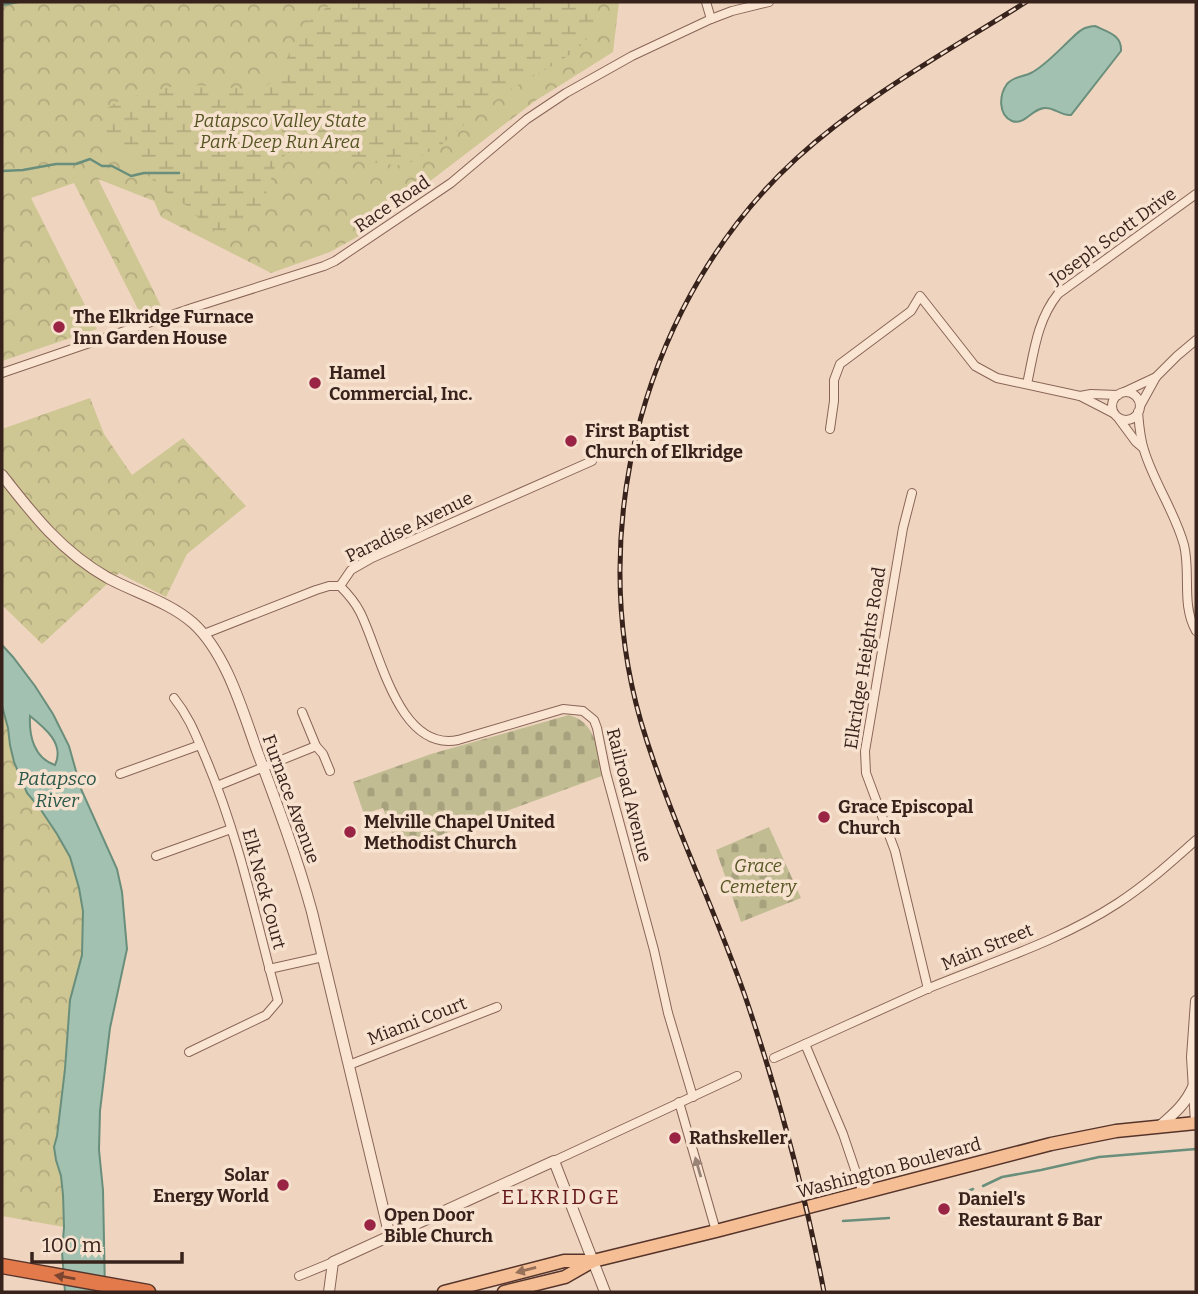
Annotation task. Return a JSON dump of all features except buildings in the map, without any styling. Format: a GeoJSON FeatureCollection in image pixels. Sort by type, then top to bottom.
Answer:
{"type":"FeatureCollection","features":[{"type":"Feature","properties":{"kind":"highway"},"geometry":{"type":"LineString","coordinates":[[2,1266],[148,1292]]}},
{"type":"Feature","properties":{"kind":"main road","name":"Washington Boulevard"},"geometry":{"type":"LineString","coordinates":[[444,1292],[564,1261],[593,1261],[1073,1139],[1161,1125],[1196,1123]]}},
{"type":"Feature","properties":{"kind":"main road","name":"Washington Boulevard"},"geometry":{"type":"LineString","coordinates":[[504,1292],[565,1277],[593,1261]]}},
{"type":"Feature","properties":{"kind":"street"},"geometry":{"type":"LineString","coordinates":[[706,2],[710,19]]}},
{"type":"Feature","properties":{"kind":"street","name":"Race Road"},"geometry":{"type":"LineString","coordinates":[[2,373],[335,261],[451,183],[527,119],[566,93],[632,56],[710,19],[769,2]]}},
{"type":"Feature","properties":{"kind":"street","name":"Joseph Scott Drive"},"geometry":{"type":"LineString","coordinates":[[1027,384],[1039,327],[1049,304],[1058,294],[1196,194]]}},
{"type":"Feature","properties":{"kind":"street"},"geometry":{"type":"LineString","coordinates":[[830,429],[834,380],[840,364],[911,311],[920,296],[975,366],[997,378],[1080,396],[1124,420],[1132,419],[1156,377],[1196,340]]}},
{"type":"Feature","properties":{"kind":"street"},"geometry":{"type":"LineString","coordinates":[[1143,448],[1116,416],[1113,401],[1120,394],[1156,377]]}},
{"type":"Feature","properties":{"kind":"street"},"geometry":{"type":"LineString","coordinates":[[1080,396],[1130,393],[1137,398],[1143,448],[1180,532],[1188,576],[1188,604],[1196,631]]}},
{"type":"Feature","properties":{"kind":"street","name":"Paradise Avenue"},"geometry":{"type":"LineString","coordinates":[[204,634],[316,590],[340,586],[351,570],[372,558],[592,461]]}},
{"type":"Feature","properties":{"kind":"street","name":"Furnace Avenue"},"geometry":{"type":"LineString","coordinates":[[2,475],[49,533],[70,552],[109,578],[184,616],[204,634],[216,652],[264,767],[298,864],[390,1237]]}},
{"type":"Feature","properties":{"kind":"street","name":"Elkridge Heights Road"},"geometry":{"type":"LineString","coordinates":[[912,493],[884,629],[865,766],[895,851],[928,989]]}},
{"type":"Feature","properties":{"kind":"street","name":"Railroad Avenue"},"geometry":{"type":"LineString","coordinates":[[340,586],[361,614],[394,698],[430,738],[439,742],[458,740],[563,709],[583,711],[594,720],[671,1022],[694,1097]]}},
{"type":"Feature","properties":{"kind":"street","name":"Elk Neck Court"},"geometry":{"type":"LineString","coordinates":[[173,698],[186,713],[217,786],[278,1001],[266,1015],[188,1052]]}},
{"type":"Feature","properties":{"kind":"street"},"geometry":{"type":"LineString","coordinates":[[302,712],[330,771]]}},
{"type":"Feature","properties":{"kind":"street"},"geometry":{"type":"LineString","coordinates":[[120,774],[200,745]]}},
{"type":"Feature","properties":{"kind":"street"},"geometry":{"type":"LineString","coordinates":[[217,786],[316,746]]}},
{"type":"Feature","properties":{"kind":"street"},"geometry":{"type":"LineString","coordinates":[[156,856],[231,829]]}},
{"type":"Feature","properties":{"kind":"street","name":"Main Street"},"geometry":{"type":"LineString","coordinates":[[774,1058],[928,989],[1052,938],[1101,914],[1164,869],[1196,840]]}},
{"type":"Feature","properties":{"kind":"street"},"geometry":{"type":"LineString","coordinates":[[269,969],[323,957]]}},
{"type":"Feature","properties":{"kind":"street"},"geometry":{"type":"LineString","coordinates":[[1196,1002],[1193,1033],[1196,1123]]}},
{"type":"Feature","properties":{"kind":"street","name":"Miami Court"},"geometry":{"type":"LineString","coordinates":[[349,1065],[497,1007]]}},
{"type":"Feature","properties":{"kind":"street"},"geometry":{"type":"LineString","coordinates":[[805,1044],[843,1134],[863,1193]]}},
{"type":"Feature","properties":{"kind":"street"},"geometry":{"type":"LineString","coordinates":[[299,1276],[390,1237],[737,1076]]}},
{"type":"Feature","properties":{"kind":"street"},"geometry":{"type":"LineString","coordinates":[[1161,1125],[1182,1107],[1193,1086]]}},
{"type":"Feature","properties":{"kind":"street"},"geometry":{"type":"LineString","coordinates":[[679,1102],[716,1231]]}},
{"type":"Feature","properties":{"kind":"street"},"geometry":{"type":"LineString","coordinates":[[554,1161],[605,1292]]}},
{"type":"Feature","properties":{"kind":"street"},"geometry":{"type":"LineString","coordinates":[[328,1292],[332,1262]]}},
{"type":"Feature","properties":{"kind":"green space","name":"Patapsco Valley State Park Deep Run Area"},"geometry":{"type":"Polygon","coordinates":[[[2,2],[619,2],[613,52],[535,101],[357,237],[330,252],[271,273],[161,217],[154,201],[98,179],[162,308],[141,315],[74,183],[31,198],[97,329],[2,361],[2,2]]]}},
{"type":"Feature","properties":{"kind":"green space"},"geometry":{"type":"Polygon","coordinates":[[[335,2],[597,2],[592,33],[577,50],[509,90],[441,145],[404,166],[361,161],[329,147],[298,146],[277,161],[259,214],[247,227],[235,231],[219,231],[206,227],[190,208],[164,191],[104,137],[101,125],[106,109],[122,99],[182,84],[260,90],[278,78],[300,30],[315,15],[335,2]]]}},
{"type":"Feature","properties":{"kind":"green space"},"geometry":{"type":"Polygon","coordinates":[[[90,398],[104,434],[132,475],[183,438],[246,506],[187,554],[166,597],[119,573],[42,644],[2,605],[2,429],[90,398]]]}},
{"type":"Feature","properties":{"kind":"green space"},"geometry":{"type":"Polygon","coordinates":[[[2,706],[20,778],[27,793],[39,807],[70,857],[83,911],[82,955],[70,1000],[65,1069],[54,1147],[61,1176],[64,1227],[2,1216],[2,706]]]}},
{"type":"Feature","properties":{"kind":"green space"},"geometry":{"type":"Polygon","coordinates":[[[569,715],[579,719],[591,731],[602,776],[398,851],[383,808],[364,814],[353,782],[431,754],[569,715]]]}},
{"type":"Feature","properties":{"kind":"green space","name":"Grace Cemetery"},"geometry":{"type":"Polygon","coordinates":[[[769,827],[801,898],[741,922],[716,850],[769,827]]]}},
{"type":"Feature","properties":{"kind":"water"},"geometry":{"type":"Polygon","coordinates":[[[1095,26],[1117,38],[1121,51],[1071,115],[1041,108],[1021,121],[1007,118],[1001,104],[1007,84],[1036,70],[1080,31],[1095,26]]]}},
{"type":"Feature","properties":{"kind":"water","name":"Patapsco River"},"geometry":{"type":"Polygon","coordinates":[[[2,645],[35,686],[69,746],[81,789],[117,869],[122,892],[127,949],[110,1028],[100,1111],[105,1292],[65,1292],[62,1252],[63,1195],[54,1147],[65,1069],[70,1000],[82,955],[83,911],[79,888],[70,857],[39,807],[27,793],[14,762],[2,706],[2,645]],[[30,716],[34,745],[42,757],[55,765],[57,750],[52,737],[30,716]]]}},
{"type":"Feature","properties":{"kind":"waterway"},"geometry":{"type":"LineString","coordinates":[[2,5],[18,2]]}},
{"type":"Feature","properties":{"kind":"waterway"},"geometry":{"type":"LineString","coordinates":[[2,171],[76,164],[90,159],[131,176],[144,173],[179,173]]}},
{"type":"Feature","properties":{"kind":"waterway"},"geometry":{"type":"LineString","coordinates":[[983,1186],[1002,1177],[1099,1157],[1196,1149]]}},
{"type":"Feature","properties":{"kind":"waterway"},"geometry":{"type":"LineString","coordinates":[[963,1193],[973,1189]]}},
{"type":"Feature","properties":{"kind":"waterway"},"geometry":{"type":"LineString","coordinates":[[843,1221],[889,1218]]}},
{"type":"Feature","properties":{"kind":"railway"},"geometry":{"type":"LineString","coordinates":[[824,1292],[799,1180],[757,1032],[641,722],[625,647],[620,571],[625,494],[641,419],[666,346],[700,277],[744,214],[797,158],[851,114],[908,75],[1026,2]]}},
{"type":"Feature","properties":{"kind":"place","name":"The Elkridge Furnace Inn Garden House"},"geometry":{"type":"Point","coordinates":[59,327]}},
{"type":"Feature","properties":{"kind":"place","name":"Hamel Commercial, Inc."},"geometry":{"type":"Point","coordinates":[315,383]}},
{"type":"Feature","properties":{"kind":"place","name":"First Baptist Church of Elkridge"},"geometry":{"type":"Point","coordinates":[571,441]}},
{"type":"Feature","properties":{"kind":"place","name":"Grace Episcopal Church"},"geometry":{"type":"Point","coordinates":[824,817]}},
{"type":"Feature","properties":{"kind":"place","name":"Melville Chapel United Methodist Church"},"geometry":{"type":"Point","coordinates":[350,832]}},
{"type":"Feature","properties":{"kind":"place","name":"Rathskeller"},"geometry":{"type":"Point","coordinates":[675,1138]}},
{"type":"Feature","properties":{"kind":"place","name":"Solar Energy World"},"geometry":{"type":"Point","coordinates":[283,1185]}},
{"type":"Feature","properties":{"kind":"place","name":"Daniel's Restaurant & Bar"},"geometry":{"type":"Point","coordinates":[944,1209]}},
{"type":"Feature","properties":{"kind":"place","name":"Open Door Bible Church"},"geometry":{"type":"Point","coordinates":[370,1225]}},
{"type":"Feature","properties":{"kind":"district","name":"ELKRIDGE"},"geometry":{"type":"Point","coordinates":[561,1197]}}]}
